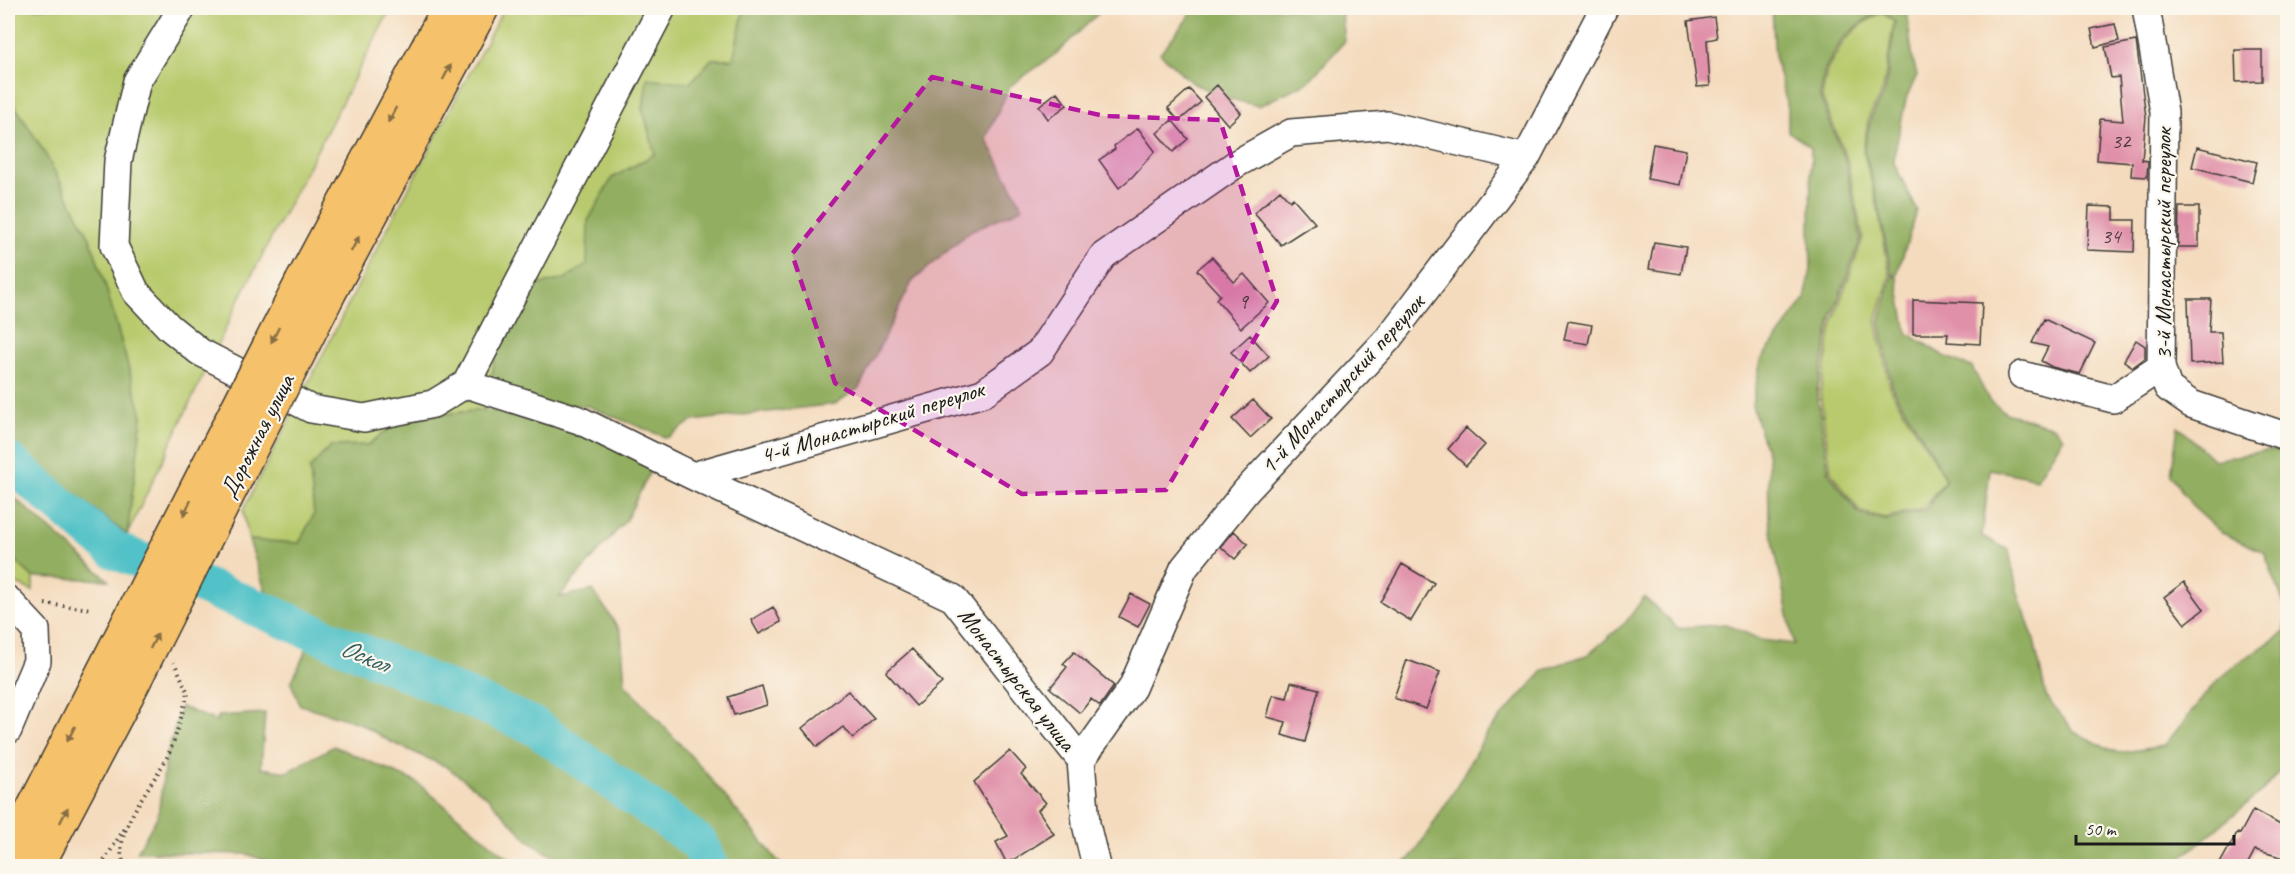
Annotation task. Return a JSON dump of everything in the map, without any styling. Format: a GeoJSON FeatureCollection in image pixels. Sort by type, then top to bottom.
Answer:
{"type":"FeatureCollection","features":[{"type":"Feature","properties":{"kind":"main road","name":"Дорожная улица"},"geometry":{"type":"LineString","coordinates":[[38,867],[113,688],[315,289],[449,8]]}},
{"type":"Feature","properties":{"kind":"main road","name":"Дорожная улица"},"geometry":{"type":"LineString","coordinates":[[315,289],[482,8]]}},
{"type":"Feature","properties":{"kind":"main road","name":"Дорожная улица"},"geometry":{"type":"LineString","coordinates":[[8,858],[113,688]]}},
{"type":"Feature","properties":{"kind":"lane"},"geometry":{"type":"LineString","coordinates":[[182,8],[137,81],[118,161],[114,246],[136,292],[168,327],[200,352],[311,409],[364,418],[433,404],[466,384],[662,8]]}},
{"type":"Feature","properties":{"kind":"lane","name":"1-й Монастырский переулок"},"geometry":{"type":"LineString","coordinates":[[1081,760],[1132,688],[1184,568],[1246,490],[1388,339],[1526,158],[1604,8]]}},
{"type":"Feature","properties":{"kind":"lane","name":"3-й Монастырский переулок"},"geometry":{"type":"LineString","coordinates":[[2146,8],[2164,112],[2161,367],[2168,388],[2191,404],[2288,437]]}},
{"type":"Feature","properties":{"kind":"lane","name":"4-й Монастырский переулок"},"geometry":{"type":"LineString","coordinates":[[693,476],[983,393],[1040,352],[1103,256],[1236,164],[1291,133],[1388,125],[1526,158]]}},
{"type":"Feature","properties":{"kind":"lane"},"geometry":{"type":"LineString","coordinates":[[2022,375],[2113,399],[2161,367]]}},
{"type":"Feature","properties":{"kind":"lane","name":"Монастырская улица"},"geometry":{"type":"LineString","coordinates":[[466,384],[579,420],[953,598],[1081,760],[1086,824],[1096,867]]}},
{"type":"Feature","properties":{"kind":"lane"},"geometry":{"type":"LineString","coordinates":[[8,601],[36,630],[37,661],[8,730]]}},
{"type":"Feature","properties":{"kind":"path"},"geometry":{"type":"LineString","coordinates":[[8,601],[92,609]]}},
{"type":"Feature","properties":{"kind":"path"},"geometry":{"type":"LineString","coordinates":[[101,867],[169,754],[188,693],[170,653]]}},
{"type":"Feature","properties":{"kind":"path"},"geometry":{"type":"LineString","coordinates":[[125,867],[121,858],[126,825]]}},
{"type":"Feature","properties":{"kind":"highlighted area"},"geometry":{"type":"Polygon","coordinates":[[[932,77],[1104,116],[1220,120],[1277,301],[1166,490],[1022,494],[835,383],[792,254],[932,77]]]}},
{"type":"Feature","properties":{"kind":"green space"},"geometry":{"type":"Polygon","coordinates":[[[8,8],[391,8],[240,298],[127,535],[142,416],[90,238],[43,150],[8,95],[8,8]]]}},
{"type":"Feature","properties":{"kind":"green space"},"geometry":{"type":"Polygon","coordinates":[[[504,8],[740,8],[743,14],[733,59],[712,59],[690,83],[643,110],[655,154],[612,178],[588,221],[588,264],[565,279],[529,287],[493,370],[484,410],[403,418],[368,445],[330,446],[310,469],[314,514],[299,543],[249,540],[243,510],[386,231],[504,8]]]}},
{"type":"Feature","properties":{"kind":"green space"},"geometry":{"type":"Polygon","coordinates":[[[740,8],[1104,8],[1057,53],[1010,86],[986,138],[1023,208],[970,231],[912,282],[859,388],[835,404],[692,421],[667,438],[587,406],[485,401],[493,370],[502,306],[529,287],[565,279],[587,264],[588,221],[612,178],[655,154],[643,110],[647,78],[690,83],[712,59],[733,59],[743,14],[740,8]]]}},
{"type":"Feature","properties":{"kind":"green space"},"geometry":{"type":"Polygon","coordinates":[[[1192,8],[1341,8],[1345,41],[1308,82],[1259,106],[1222,97],[1191,82],[1160,53],[1188,18],[1192,8]]]}},
{"type":"Feature","properties":{"kind":"green space"},"geometry":{"type":"Polygon","coordinates":[[[1906,8],[1917,75],[1906,99],[1893,161],[1917,210],[1897,275],[1892,275],[1877,199],[1864,150],[1871,117],[1885,91],[1895,22],[1882,10],[1861,23],[1842,40],[1825,69],[1820,97],[1845,159],[1861,238],[1831,319],[1817,393],[1829,473],[1859,514],[1885,520],[1926,510],[1946,480],[1933,454],[1893,390],[1879,321],[1892,277],[1897,277],[1907,333],[1944,356],[1972,367],[1989,400],[2006,413],[2054,427],[2063,438],[2037,479],[1990,469],[1982,536],[2009,550],[2017,590],[2034,640],[2046,696],[2074,732],[2118,753],[2164,746],[2213,685],[2238,663],[2285,632],[2287,611],[2287,762],[2264,790],[2171,866],[1402,866],[1416,851],[1486,734],[1544,670],[1589,654],[1626,622],[1644,597],[1678,628],[1726,624],[1761,640],[1794,644],[1769,521],[1768,457],[1752,405],[1761,360],[1805,299],[1811,269],[1811,148],[1788,131],[1788,108],[1775,59],[1772,9],[1906,8]]]}},
{"type":"Feature","properties":{"kind":"green space"},"geometry":{"type":"Polygon","coordinates":[[[1882,12],[1894,22],[1883,90],[1869,116],[1863,150],[1876,199],[1890,276],[1876,320],[1891,391],[1945,480],[1924,508],[1885,518],[1860,512],[1831,472],[1820,393],[1833,321],[1863,238],[1847,159],[1822,97],[1827,70],[1844,41],[1862,24],[1882,12]]]}},
{"type":"Feature","properties":{"kind":"green space"},"geometry":{"type":"Polygon","coordinates":[[[8,95],[43,150],[90,238],[142,416],[127,535],[8,440],[8,95]]]}},
{"type":"Feature","properties":{"kind":"green space"},"geometry":{"type":"Polygon","coordinates":[[[484,410],[582,416],[660,452],[626,520],[559,597],[593,590],[621,632],[625,684],[701,767],[782,866],[718,866],[704,837],[537,721],[277,613],[264,587],[249,540],[299,543],[314,514],[310,468],[331,446],[368,445],[403,418],[484,410]]]}},
{"type":"Feature","properties":{"kind":"green space"},"geometry":{"type":"Polygon","coordinates":[[[2178,426],[2214,460],[2269,450],[2287,452],[2287,611],[2264,552],[2222,533],[2193,507],[2171,475],[2178,426]]]}},
{"type":"Feature","properties":{"kind":"green space"},"geometry":{"type":"Polygon","coordinates":[[[8,492],[108,580],[33,577],[8,554],[8,492]]]}},
{"type":"Feature","properties":{"kind":"green space"},"geometry":{"type":"Polygon","coordinates":[[[8,554],[33,577],[33,591],[8,580],[8,554]]]}},
{"type":"Feature","properties":{"kind":"green space"},"geometry":{"type":"Polygon","coordinates":[[[308,646],[538,745],[690,852],[697,866],[567,866],[527,839],[487,797],[447,767],[391,742],[359,723],[300,705],[291,683],[308,646]]]}},
{"type":"Feature","properties":{"kind":"green space"},"geometry":{"type":"Polygon","coordinates":[[[181,707],[217,721],[218,716],[265,713],[261,768],[287,772],[334,746],[416,782],[518,866],[280,866],[247,854],[137,852],[158,815],[166,757],[181,707]]]}},
{"type":"Feature","properties":{"kind":"building"},"geometry":{"type":"Polygon","coordinates":[[[1714,17],[1717,38],[1707,40],[1710,86],[1697,87],[1688,21],[1714,17]]]}},
{"type":"Feature","properties":{"kind":"building"},"geometry":{"type":"Polygon","coordinates":[[[2115,24],[2119,41],[2095,47],[2091,29],[2115,24]]]}},
{"type":"Feature","properties":{"kind":"building"},"geometry":{"type":"Polygon","coordinates":[[[2136,41],[2146,117],[2142,160],[2148,161],[2147,177],[2131,176],[2132,163],[2097,160],[2100,119],[2123,121],[2119,77],[2111,78],[2105,47],[2136,41]]]}},
{"type":"Feature","properties":{"kind":"building"},"geometry":{"type":"Polygon","coordinates":[[[2235,50],[2262,50],[2262,81],[2236,82],[2235,50]]]}},
{"type":"Feature","properties":{"kind":"building"},"geometry":{"type":"Polygon","coordinates":[[[1217,85],[1241,113],[1228,125],[1204,97],[1217,85]]]}},
{"type":"Feature","properties":{"kind":"building"},"geometry":{"type":"Polygon","coordinates":[[[1189,89],[1201,102],[1179,121],[1168,108],[1189,89]]]}},
{"type":"Feature","properties":{"kind":"building"},"geometry":{"type":"Polygon","coordinates":[[[1057,92],[1067,105],[1048,119],[1039,106],[1057,92]]]}},
{"type":"Feature","properties":{"kind":"building"},"geometry":{"type":"Polygon","coordinates":[[[1172,120],[1188,139],[1173,152],[1157,133],[1172,120]]]}},
{"type":"Feature","properties":{"kind":"building"},"geometry":{"type":"Polygon","coordinates":[[[1138,128],[1155,151],[1119,188],[1099,160],[1138,128]]]}},
{"type":"Feature","properties":{"kind":"building"},"geometry":{"type":"Polygon","coordinates":[[[1653,144],[1686,150],[1680,185],[1647,179],[1653,144]]]}},
{"type":"Feature","properties":{"kind":"building"},"geometry":{"type":"Polygon","coordinates":[[[2197,147],[2257,162],[2252,182],[2192,167],[2197,147]]]}},
{"type":"Feature","properties":{"kind":"building"},"geometry":{"type":"Polygon","coordinates":[[[1280,190],[1290,201],[1293,198],[1315,223],[1281,245],[1254,213],[1280,190]]]}},
{"type":"Feature","properties":{"kind":"building"},"geometry":{"type":"Polygon","coordinates":[[[2089,206],[2114,207],[2114,220],[2135,220],[2134,252],[2087,250],[2089,206]]]}},
{"type":"Feature","properties":{"kind":"building"},"geometry":{"type":"Polygon","coordinates":[[[2179,207],[2199,207],[2199,247],[2178,247],[2179,207]]]}},
{"type":"Feature","properties":{"kind":"building"},"geometry":{"type":"Polygon","coordinates":[[[1654,242],[1686,247],[1681,274],[1649,269],[1654,242]]]}},
{"type":"Feature","properties":{"kind":"building"},"geometry":{"type":"Polygon","coordinates":[[[1212,257],[1234,282],[1244,274],[1269,303],[1241,328],[1216,299],[1220,295],[1197,270],[1212,257]]]}},
{"type":"Feature","properties":{"kind":"building"},"geometry":{"type":"Polygon","coordinates":[[[2188,299],[2211,299],[2209,332],[2221,332],[2223,362],[2190,364],[2188,299]]]}},
{"type":"Feature","properties":{"kind":"building"},"geometry":{"type":"Polygon","coordinates":[[[1913,300],[1982,303],[1980,344],[1947,342],[1948,334],[1913,334],[1913,300]]]}},
{"type":"Feature","properties":{"kind":"building"},"geometry":{"type":"Polygon","coordinates":[[[2044,319],[2095,343],[2080,374],[2052,367],[2041,361],[2048,347],[2032,343],[2044,319]]]}},
{"type":"Feature","properties":{"kind":"building"},"geometry":{"type":"Polygon","coordinates":[[[1568,321],[1592,325],[1588,344],[1564,340],[1568,321]]]}},
{"type":"Feature","properties":{"kind":"building"},"geometry":{"type":"Polygon","coordinates":[[[1250,335],[1269,356],[1250,373],[1231,352],[1250,335]]]}},
{"type":"Feature","properties":{"kind":"building"},"geometry":{"type":"Polygon","coordinates":[[[2136,340],[2145,346],[2145,358],[2133,367],[2124,361],[2136,340]]]}},
{"type":"Feature","properties":{"kind":"building"},"geometry":{"type":"Polygon","coordinates":[[[1253,400],[1271,419],[1250,438],[1232,419],[1253,400]]]}},
{"type":"Feature","properties":{"kind":"building"},"geometry":{"type":"Polygon","coordinates":[[[1466,428],[1485,445],[1466,466],[1448,449],[1466,428]]]}},
{"type":"Feature","properties":{"kind":"building"},"geometry":{"type":"Polygon","coordinates":[[[1234,531],[1248,544],[1235,559],[1221,547],[1234,531]]]}},
{"type":"Feature","properties":{"kind":"building"},"geometry":{"type":"Polygon","coordinates":[[[1402,564],[1434,583],[1411,621],[1380,602],[1402,564]]]}},
{"type":"Feature","properties":{"kind":"building"},"geometry":{"type":"Polygon","coordinates":[[[2184,582],[2204,609],[2185,624],[2164,597],[2184,582]]]}},
{"type":"Feature","properties":{"kind":"building"},"geometry":{"type":"Polygon","coordinates":[[[1131,594],[1150,604],[1138,627],[1119,617],[1131,594]]]}},
{"type":"Feature","properties":{"kind":"building"},"geometry":{"type":"Polygon","coordinates":[[[773,607],[781,622],[759,634],[751,620],[773,607]]]}},
{"type":"Feature","properties":{"kind":"building"},"geometry":{"type":"Polygon","coordinates":[[[912,649],[942,683],[916,706],[886,672],[912,649]]]}},
{"type":"Feature","properties":{"kind":"building"},"geometry":{"type":"Polygon","coordinates":[[[1074,652],[1114,686],[1100,706],[1091,699],[1080,713],[1050,688],[1067,667],[1063,664],[1074,652]]]}},
{"type":"Feature","properties":{"kind":"building"},"geometry":{"type":"Polygon","coordinates":[[[1407,660],[1440,672],[1426,709],[1394,698],[1407,660]]]}},
{"type":"Feature","properties":{"kind":"building"},"geometry":{"type":"Polygon","coordinates":[[[1291,682],[1319,689],[1305,742],[1282,735],[1286,722],[1267,717],[1273,695],[1287,698],[1291,682]]]}},
{"type":"Feature","properties":{"kind":"building"},"geometry":{"type":"Polygon","coordinates":[[[762,686],[767,705],[734,715],[728,697],[762,686]]]}},
{"type":"Feature","properties":{"kind":"building"},"geometry":{"type":"Polygon","coordinates":[[[848,691],[874,719],[853,738],[843,727],[817,747],[802,728],[848,691]]]}},
{"type":"Feature","properties":{"kind":"building"},"geometry":{"type":"Polygon","coordinates":[[[1010,751],[1026,769],[1021,774],[1046,803],[1038,810],[1054,834],[1007,864],[996,842],[1008,836],[974,782],[1010,751]]]}},
{"type":"Feature","properties":{"kind":"building"},"geometry":{"type":"Polygon","coordinates":[[[2253,810],[2288,829],[2288,859],[2255,850],[2246,867],[2218,867],[2237,833],[2240,834],[2253,810]]]}},
{"type":"Feature","properties":{"kind":"waterway","name":"Оскол"},"geometry":{"type":"LineString","coordinates":[[8,461],[114,550],[250,605],[534,726],[699,843],[710,866]]}}]}
